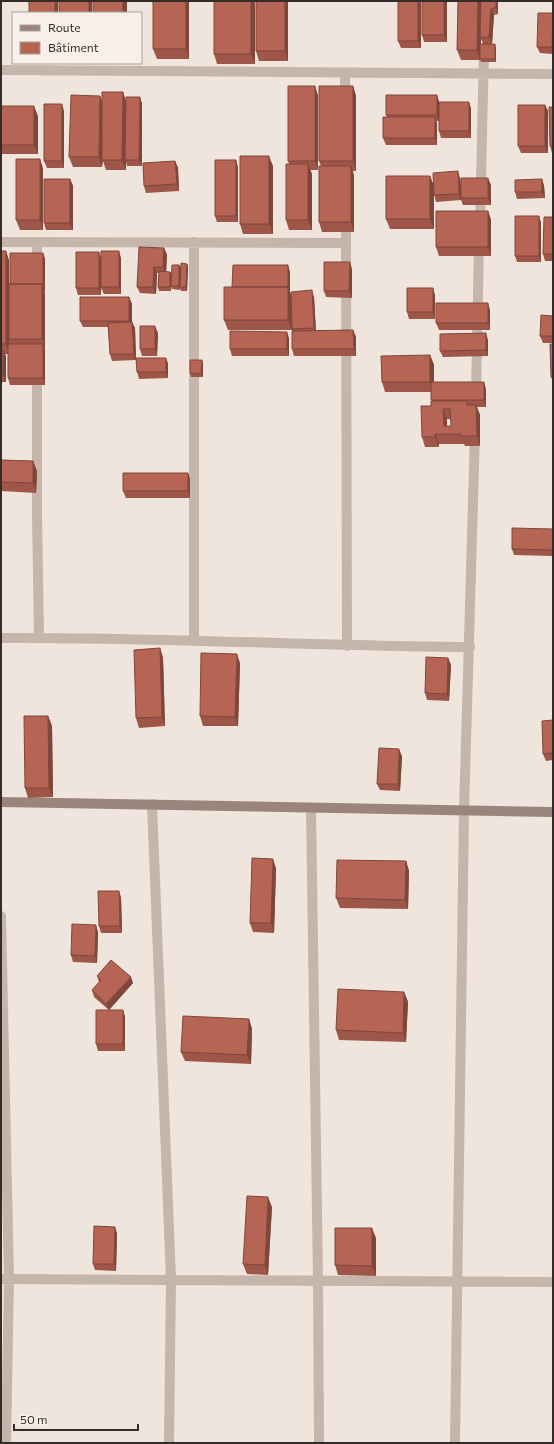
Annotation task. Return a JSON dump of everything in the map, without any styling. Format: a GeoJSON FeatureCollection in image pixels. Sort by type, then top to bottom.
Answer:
{"type":"FeatureCollection","features":[{"type":"Feature","properties":{"kind":"street"},"geometry":{"type":"LineString","coordinates":[[475,407],[484,37]]}},
{"type":"Feature","properties":{"kind":"street"},"geometry":{"type":"LineString","coordinates":[[1,70],[553,74]]}},
{"type":"Feature","properties":{"kind":"street"},"geometry":{"type":"LineString","coordinates":[[345,73],[345,111]]}},
{"type":"Feature","properties":{"kind":"street"},"geometry":{"type":"LineString","coordinates":[[346,212],[347,646]]}},
{"type":"Feature","properties":{"kind":"street"},"geometry":{"type":"LineString","coordinates":[[1,242],[346,243]]}},
{"type":"Feature","properties":{"kind":"street"},"geometry":{"type":"LineString","coordinates":[[37,242],[37,273]]}},
{"type":"Feature","properties":{"kind":"street"},"geometry":{"type":"LineString","coordinates":[[194,242],[194,641]]}},
{"type":"Feature","properties":{"kind":"street"},"geometry":{"type":"LineString","coordinates":[[37,359],[39,638]]}},
{"type":"Feature","properties":{"kind":"street"},"geometry":{"type":"LineString","coordinates":[[455,1443],[464,811],[470,648],[475,422]]}},
{"type":"Feature","properties":{"kind":"street"},"geometry":{"type":"LineString","coordinates":[[1,638],[470,648]]}},
{"type":"Feature","properties":{"kind":"street"},"geometry":{"type":"LineString","coordinates":[[1,802],[553,812]]}},
{"type":"Feature","properties":{"kind":"street"},"geometry":{"type":"LineString","coordinates":[[152,804],[171,1280],[170,1443]]}},
{"type":"Feature","properties":{"kind":"street"},"geometry":{"type":"LineString","coordinates":[[310,808],[318,1282],[319,1443]]}},
{"type":"Feature","properties":{"kind":"street"},"geometry":{"type":"LineString","coordinates":[[1,916],[5,1279],[3,1432],[6,1443]]}},
{"type":"Feature","properties":{"kind":"street"},"geometry":{"type":"LineString","coordinates":[[5,1279],[457,1283],[553,1282]]}},
{"type":"Feature","properties":{"kind":"building"},"geometry":{"type":"Polygon","coordinates":[[[29,1],[55,1],[55,12],[29,12],[29,1]]]}},
{"type":"Feature","properties":{"kind":"building"},"geometry":{"type":"Polygon","coordinates":[[[59,1],[89,1],[89,12],[59,12],[59,1]]]}},
{"type":"Feature","properties":{"kind":"building"},"geometry":{"type":"Polygon","coordinates":[[[93,1],[123,1],[123,12],[93,12],[93,1]]]}},
{"type":"Feature","properties":{"kind":"building"},"geometry":{"type":"Polygon","coordinates":[[[153,1],[186,1],[186,49],[153,49],[153,1]]]}},
{"type":"Feature","properties":{"kind":"building"},"geometry":{"type":"Polygon","coordinates":[[[214,1],[251,1],[251,54],[214,54],[214,1]]]}},
{"type":"Feature","properties":{"kind":"building"},"geometry":{"type":"Polygon","coordinates":[[[256,1],[285,1],[285,51],[256,51],[256,1]]]}},
{"type":"Feature","properties":{"kind":"building"},"geometry":{"type":"Polygon","coordinates":[[[398,1],[418,1],[418,41],[398,41],[398,1]]]}},
{"type":"Feature","properties":{"kind":"building"},"geometry":{"type":"Polygon","coordinates":[[[422,1],[444,1],[444,35],[422,35],[422,1]]]}},
{"type":"Feature","properties":{"kind":"building"},"geometry":{"type":"Polygon","coordinates":[[[458,1],[478,1],[477,50],[457,50],[458,1]]]}},
{"type":"Feature","properties":{"kind":"building"},"geometry":{"type":"Polygon","coordinates":[[[481,1],[496,1],[496,7],[491,9],[489,37],[480,38],[481,1]]]}},
{"type":"Feature","properties":{"kind":"building"},"geometry":{"type":"Polygon","coordinates":[[[538,13],[553,13],[552,47],[537,47],[538,13]]]}},
{"type":"Feature","properties":{"kind":"building"},"geometry":{"type":"Polygon","coordinates":[[[480,44],[495,44],[495,59],[480,59],[480,44]]]}},
{"type":"Feature","properties":{"kind":"building"},"geometry":{"type":"Polygon","coordinates":[[[288,86],[315,86],[315,161],[288,161],[288,86]]]}},
{"type":"Feature","properties":{"kind":"building"},"geometry":{"type":"Polygon","coordinates":[[[319,86],[353,86],[353,161],[319,161],[319,86]]]}},
{"type":"Feature","properties":{"kind":"building"},"geometry":{"type":"Polygon","coordinates":[[[102,92],[123,92],[122,160],[102,160],[102,92]]]}},
{"type":"Feature","properties":{"kind":"building"},"geometry":{"type":"Polygon","coordinates":[[[71,95],[100,96],[99,157],[69,157],[71,95]]]}},
{"type":"Feature","properties":{"kind":"building"},"geometry":{"type":"Polygon","coordinates":[[[386,95],[437,95],[437,115],[386,115],[386,95]]]}},
{"type":"Feature","properties":{"kind":"building"},"geometry":{"type":"Polygon","coordinates":[[[126,97],[140,97],[139,160],[125,160],[126,97]]]}},
{"type":"Feature","properties":{"kind":"building"},"geometry":{"type":"Polygon","coordinates":[[[439,102],[469,102],[469,131],[439,131],[439,102]]]}},
{"type":"Feature","properties":{"kind":"building"},"geometry":{"type":"Polygon","coordinates":[[[44,104],[62,104],[62,161],[44,161],[44,104]]]}},
{"type":"Feature","properties":{"kind":"building"},"geometry":{"type":"Polygon","coordinates":[[[518,105],[545,105],[545,146],[518,146],[518,105]]]}},
{"type":"Feature","properties":{"kind":"building"},"geometry":{"type":"Polygon","coordinates":[[[1,106],[34,106],[34,145],[1,145],[1,106]]]}},
{"type":"Feature","properties":{"kind":"building"},"geometry":{"type":"Polygon","coordinates":[[[549,107],[553,107],[553,146],[550,146],[549,107]]]}},
{"type":"Feature","properties":{"kind":"building"},"geometry":{"type":"Polygon","coordinates":[[[383,117],[435,117],[435,138],[383,138],[383,117]]]}},
{"type":"Feature","properties":{"kind":"building"},"geometry":{"type":"Polygon","coordinates":[[[240,156],[269,156],[269,224],[240,224],[240,156]]]}},
{"type":"Feature","properties":{"kind":"building"},"geometry":{"type":"Polygon","coordinates":[[[16,159],[40,159],[40,220],[16,220],[16,159]]]}},
{"type":"Feature","properties":{"kind":"building"},"geometry":{"type":"Polygon","coordinates":[[[215,160],[236,160],[236,216],[215,216],[215,160]]]}},
{"type":"Feature","properties":{"kind":"building"},"geometry":{"type":"Polygon","coordinates":[[[175,161],[177,184],[144,186],[143,163],[175,161]]]}},
{"type":"Feature","properties":{"kind":"building"},"geometry":{"type":"Polygon","coordinates":[[[286,164],[308,164],[308,220],[286,220],[286,164]]]}},
{"type":"Feature","properties":{"kind":"building"},"geometry":{"type":"Polygon","coordinates":[[[319,166],[351,166],[351,222],[319,222],[319,166]]]}},
{"type":"Feature","properties":{"kind":"building"},"geometry":{"type":"Polygon","coordinates":[[[458,171],[459,194],[434,195],[433,173],[458,171]]]}},
{"type":"Feature","properties":{"kind":"building"},"geometry":{"type":"Polygon","coordinates":[[[386,176],[430,176],[430,219],[386,219],[386,176]]]}},
{"type":"Feature","properties":{"kind":"building"},"geometry":{"type":"Polygon","coordinates":[[[461,178],[488,178],[488,198],[461,198],[461,178]]]}},
{"type":"Feature","properties":{"kind":"building"},"geometry":{"type":"Polygon","coordinates":[[[44,179],[70,179],[70,223],[44,223],[44,179]]]}},
{"type":"Feature","properties":{"kind":"building"},"geometry":{"type":"Polygon","coordinates":[[[542,179],[542,192],[515,192],[515,180],[542,179]]]}},
{"type":"Feature","properties":{"kind":"building"},"geometry":{"type":"Polygon","coordinates":[[[436,211],[488,211],[488,247],[436,247],[436,211]]]}},
{"type":"Feature","properties":{"kind":"building"},"geometry":{"type":"Polygon","coordinates":[[[515,216],[539,216],[539,256],[515,256],[515,216]]]}},
{"type":"Feature","properties":{"kind":"building"},"geometry":{"type":"Polygon","coordinates":[[[544,217],[553,217],[553,254],[543,254],[544,217]]]}},
{"type":"Feature","properties":{"kind":"building"},"geometry":{"type":"Polygon","coordinates":[[[139,247],[164,248],[163,267],[154,267],[153,287],[137,287],[139,247]]]}},
{"type":"Feature","properties":{"kind":"building"},"geometry":{"type":"Polygon","coordinates":[[[1,251],[6,251],[6,344],[1,344],[1,251]]]}},
{"type":"Feature","properties":{"kind":"building"},"geometry":{"type":"Polygon","coordinates":[[[101,251],[119,251],[119,287],[101,287],[101,251]]]}},
{"type":"Feature","properties":{"kind":"building"},"geometry":{"type":"Polygon","coordinates":[[[76,252],[99,252],[99,288],[76,288],[76,252]]]}},
{"type":"Feature","properties":{"kind":"building"},"geometry":{"type":"Polygon","coordinates":[[[10,253],[43,253],[43,285],[10,284],[10,253]]]}},
{"type":"Feature","properties":{"kind":"building"},"geometry":{"type":"Polygon","coordinates":[[[324,262],[350,262],[349,291],[324,291],[324,262]]]}},
{"type":"Feature","properties":{"kind":"building"},"geometry":{"type":"Polygon","coordinates":[[[181,263],[187,264],[186,287],[180,287],[181,263]]]}},
{"type":"Feature","properties":{"kind":"building"},"geometry":{"type":"Polygon","coordinates":[[[172,265],[179,265],[179,286],[171,286],[172,265]]]}},
{"type":"Feature","properties":{"kind":"building"},"geometry":{"type":"Polygon","coordinates":[[[233,265],[288,265],[288,287],[232,287],[233,265]]]}},
{"type":"Feature","properties":{"kind":"building"},"geometry":{"type":"Polygon","coordinates":[[[159,271],[170,272],[170,287],[158,287],[159,271]]]}},
{"type":"Feature","properties":{"kind":"building"},"geometry":{"type":"Polygon","coordinates":[[[9,284],[42,284],[42,339],[9,339],[9,284]]]}},
{"type":"Feature","properties":{"kind":"building"},"geometry":{"type":"Polygon","coordinates":[[[224,287],[288,287],[288,320],[224,320],[224,287]]]}},
{"type":"Feature","properties":{"kind":"building"},"geometry":{"type":"Polygon","coordinates":[[[407,288],[433,288],[433,312],[407,312],[407,288]]]}},
{"type":"Feature","properties":{"kind":"building"},"geometry":{"type":"Polygon","coordinates":[[[312,290],[314,328],[292,329],[291,292],[312,290]]]}},
{"type":"Feature","properties":{"kind":"building"},"geometry":{"type":"Polygon","coordinates":[[[80,297],[129,297],[129,321],[80,321],[80,297]]]}},
{"type":"Feature","properties":{"kind":"building"},"geometry":{"type":"Polygon","coordinates":[[[436,303],[488,303],[488,323],[436,323],[436,303]]]}},
{"type":"Feature","properties":{"kind":"building"},"geometry":{"type":"Polygon","coordinates":[[[541,315],[553,316],[553,336],[540,336],[541,315]]]}},
{"type":"Feature","properties":{"kind":"building"},"geometry":{"type":"Polygon","coordinates":[[[132,322],[134,354],[110,354],[108,323],[132,322]]]}},
{"type":"Feature","properties":{"kind":"building"},"geometry":{"type":"Polygon","coordinates":[[[140,326],[155,326],[155,349],[140,349],[140,326]]]}},
{"type":"Feature","properties":{"kind":"building"},"geometry":{"type":"Polygon","coordinates":[[[353,330],[354,349],[292,349],[292,331],[353,330]]]}},
{"type":"Feature","properties":{"kind":"building"},"geometry":{"type":"Polygon","coordinates":[[[230,331],[287,332],[287,349],[230,349],[230,331]]]}},
{"type":"Feature","properties":{"kind":"building"},"geometry":{"type":"Polygon","coordinates":[[[486,333],[486,350],[440,351],[440,334],[486,333]]]}},
{"type":"Feature","properties":{"kind":"building"},"geometry":{"type":"Polygon","coordinates":[[[8,344],[43,344],[43,378],[8,378],[8,344]]]}},
{"type":"Feature","properties":{"kind":"building"},"geometry":{"type":"Polygon","coordinates":[[[550,344],[553,344],[553,377],[551,377],[550,344]]]}},
{"type":"Feature","properties":{"kind":"building"},"geometry":{"type":"Polygon","coordinates":[[[1,350],[3,350],[3,375],[1,375],[1,350]]]}},
{"type":"Feature","properties":{"kind":"building"},"geometry":{"type":"Polygon","coordinates":[[[430,355],[430,382],[382,382],[381,356],[430,355]]]}},
{"type":"Feature","properties":{"kind":"building"},"geometry":{"type":"Polygon","coordinates":[[[136,358],[166,358],[166,372],[137,372],[136,358]]]}},
{"type":"Feature","properties":{"kind":"building"},"geometry":{"type":"Polygon","coordinates":[[[190,360],[202,360],[201,374],[190,373],[190,360]]]}},
{"type":"Feature","properties":{"kind":"building"},"geometry":{"type":"Polygon","coordinates":[[[431,382],[484,382],[484,400],[431,400],[431,382]]]}},
{"type":"Feature","properties":{"kind":"building"},"geometry":{"type":"Polygon","coordinates":[[[431,401],[467,401],[467,405],[476,405],[477,436],[461,436],[461,434],[435,434],[435,437],[422,437],[421,406],[431,406],[431,401]],[[443,409],[444,426],[451,426],[450,409],[443,409]]]}},
{"type":"Feature","properties":{"kind":"building"},"geometry":{"type":"Polygon","coordinates":[[[1,460],[33,461],[33,483],[1,482],[1,460]]]}},
{"type":"Feature","properties":{"kind":"building"},"geometry":{"type":"Polygon","coordinates":[[[123,473],[188,473],[188,491],[123,491],[123,473]]]}},
{"type":"Feature","properties":{"kind":"building"},"geometry":{"type":"Polygon","coordinates":[[[512,528],[553,529],[553,550],[512,549],[512,528]]]}},
{"type":"Feature","properties":{"kind":"building"},"geometry":{"type":"Polygon","coordinates":[[[160,648],[162,717],[136,718],[134,650],[160,648]]]}},
{"type":"Feature","properties":{"kind":"building"},"geometry":{"type":"Polygon","coordinates":[[[201,653],[237,654],[235,717],[200,716],[201,653]]]}},
{"type":"Feature","properties":{"kind":"building"},"geometry":{"type":"Polygon","coordinates":[[[426,657],[448,658],[447,694],[425,693],[426,657]]]}},
{"type":"Feature","properties":{"kind":"building"},"geometry":{"type":"Polygon","coordinates":[[[24,716],[48,716],[49,788],[25,788],[24,716]]]}},
{"type":"Feature","properties":{"kind":"building"},"geometry":{"type":"Polygon","coordinates":[[[553,720],[553,753],[543,754],[542,721],[553,720]]]}},
{"type":"Feature","properties":{"kind":"building"},"geometry":{"type":"Polygon","coordinates":[[[379,748],[399,749],[398,784],[377,784],[379,748]]]}},
{"type":"Feature","properties":{"kind":"building"},"geometry":{"type":"Polygon","coordinates":[[[252,858],[273,859],[271,923],[250,923],[252,858]]]}},
{"type":"Feature","properties":{"kind":"building"},"geometry":{"type":"Polygon","coordinates":[[[337,860],[406,861],[405,900],[336,898],[337,860]]]}},
{"type":"Feature","properties":{"kind":"building"},"geometry":{"type":"Polygon","coordinates":[[[98,891],[119,891],[120,926],[99,926],[98,891]]]}},
{"type":"Feature","properties":{"kind":"building"},"geometry":{"type":"Polygon","coordinates":[[[72,924],[96,925],[95,956],[71,955],[72,924]]]}},
{"type":"Feature","properties":{"kind":"building"},"geometry":{"type":"Polygon","coordinates":[[[111,960],[131,977],[106,1004],[92,990],[101,980],[97,976],[111,960]]]}},
{"type":"Feature","properties":{"kind":"building"},"geometry":{"type":"Polygon","coordinates":[[[338,989],[404,992],[403,1033],[336,1030],[338,989]]]}},
{"type":"Feature","properties":{"kind":"building"},"geometry":{"type":"Polygon","coordinates":[[[96,1010],[123,1010],[123,1044],[96,1044],[96,1010]]]}},
{"type":"Feature","properties":{"kind":"building"},"geometry":{"type":"Polygon","coordinates":[[[183,1016],[249,1019],[247,1055],[181,1052],[183,1016]]]}},
{"type":"Feature","properties":{"kind":"building"},"geometry":{"type":"Polygon","coordinates":[[[247,1196],[268,1197],[265,1265],[243,1264],[247,1196]]]}},
{"type":"Feature","properties":{"kind":"building"},"geometry":{"type":"Polygon","coordinates":[[[94,1226],[115,1227],[114,1264],[93,1264],[94,1226]]]}},
{"type":"Feature","properties":{"kind":"building"},"geometry":{"type":"Polygon","coordinates":[[[335,1228],[372,1228],[372,1266],[335,1265],[335,1228]]]}}]}
